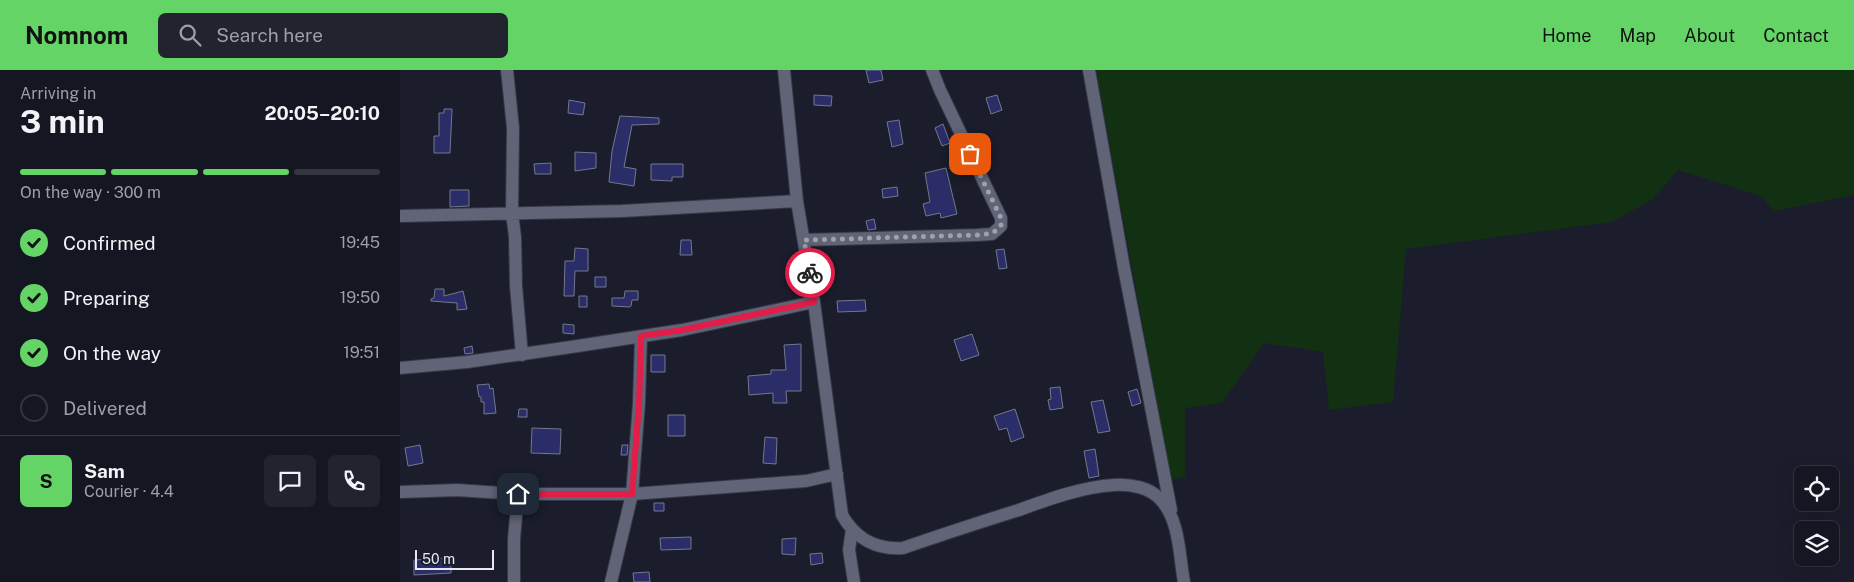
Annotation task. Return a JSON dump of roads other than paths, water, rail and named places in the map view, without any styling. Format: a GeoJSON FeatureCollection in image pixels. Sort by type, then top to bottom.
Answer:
{"type":"FeatureCollection","features":[{"type":"Feature","properties":{"kind":"street"},"geometry":{"type":"LineString","coordinates":[[507,70],[513,128],[512,213],[522,355]]}},
{"type":"Feature","properties":{"kind":"street"},"geometry":{"type":"LineString","coordinates":[[784,70],[797,201],[814,302],[842,515],[852,529],[865,540],[874,544],[903,548],[1054,498],[1091,488],[1115,485],[1134,486],[1149,490],[1160,498],[1173,521]]}},
{"type":"Feature","properties":{"kind":"street"},"geometry":{"type":"LineString","coordinates":[[804,240],[978,235],[992,234],[1001,226],[1001,218],[932,70]]}},
{"type":"Feature","properties":{"kind":"street"},"geometry":{"type":"LineString","coordinates":[[1089,70],[1119,240],[1184,582]]}},
{"type":"Feature","properties":{"kind":"street"},"geometry":{"type":"LineString","coordinates":[[400,216],[622,211],[797,201]]}},
{"type":"Feature","properties":{"kind":"street"},"geometry":{"type":"LineString","coordinates":[[400,368],[522,355],[682,330],[814,302]]}},
{"type":"Feature","properties":{"kind":"street"},"geometry":{"type":"LineString","coordinates":[[611,582],[632,494],[639,403],[641,336]]}},
{"type":"Feature","properties":{"kind":"street"},"geometry":{"type":"LineString","coordinates":[[400,492],[457,490],[518,494],[632,494],[806,481],[837,474]]}},
{"type":"Feature","properties":{"kind":"street"},"geometry":{"type":"LineString","coordinates":[[514,582],[514,539],[518,494]]}},
{"type":"Feature","properties":{"kind":"street"},"geometry":{"type":"LineString","coordinates":[[852,529],[849,550],[854,582]]}}]}
